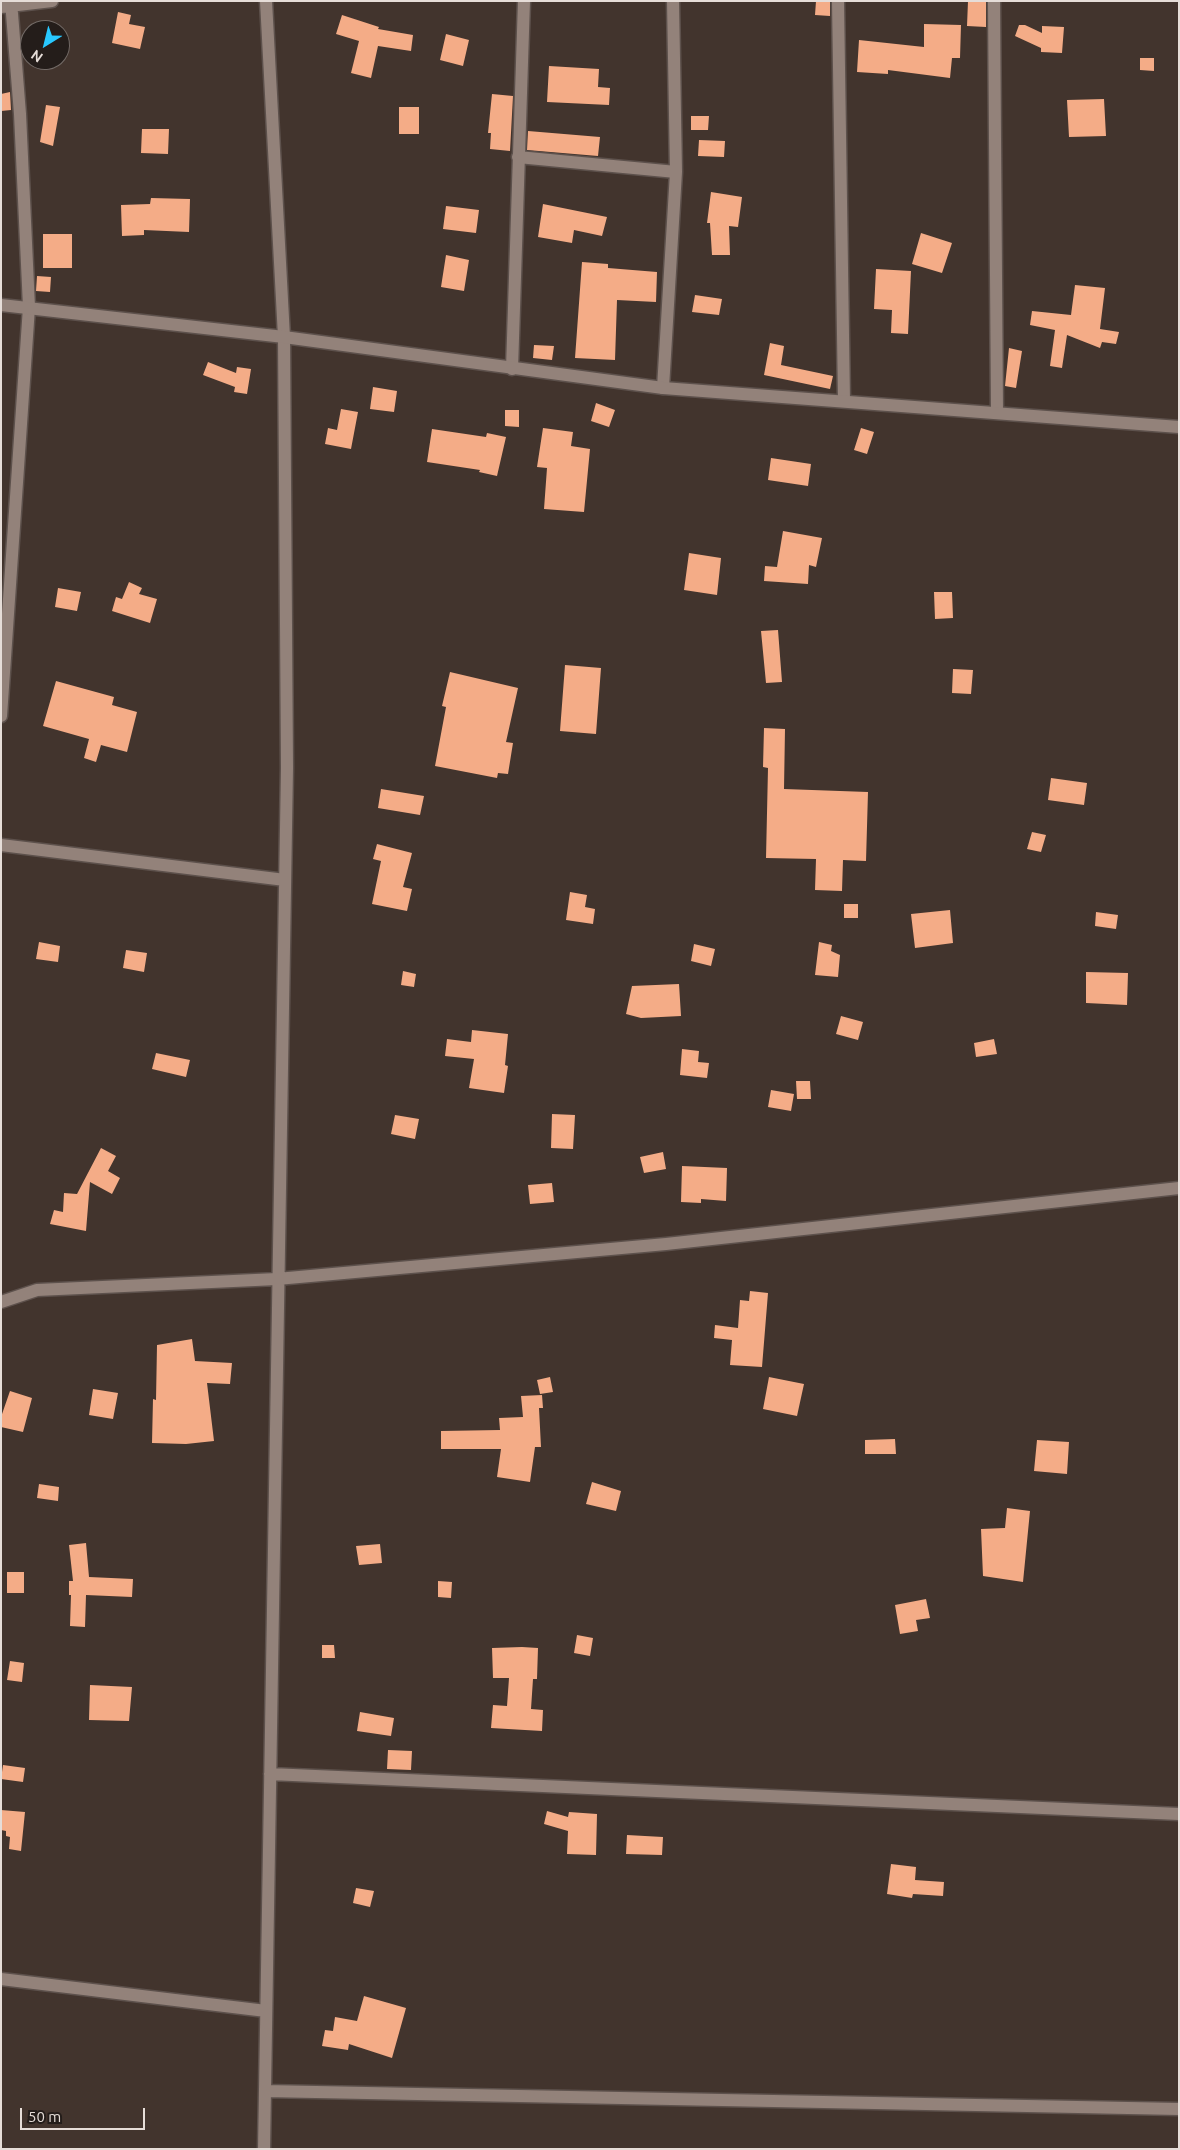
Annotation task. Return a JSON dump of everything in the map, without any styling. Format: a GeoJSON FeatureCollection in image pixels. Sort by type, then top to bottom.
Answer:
{"type":"FeatureCollection","features":[{"type":"Feature","properties":{"kind":"street"},"geometry":{"type":"LineString","coordinates":[[1,716],[29,307],[20,114],[8,5],[52,1]]}},
{"type":"Feature","properties":{"kind":"street"},"geometry":{"type":"LineString","coordinates":[[264,2149],[277,1279],[288,768],[284,337],[266,1]]}},
{"type":"Feature","properties":{"kind":"street"},"geometry":{"type":"LineString","coordinates":[[512,369],[524,1]]}},
{"type":"Feature","properties":{"kind":"street"},"geometry":{"type":"LineString","coordinates":[[663,388],[676,172],[673,1]]}},
{"type":"Feature","properties":{"kind":"street"},"geometry":{"type":"LineString","coordinates":[[838,1],[844,401]]}},
{"type":"Feature","properties":{"kind":"street"},"geometry":{"type":"LineString","coordinates":[[994,1],[997,412]]}},
{"type":"Feature","properties":{"kind":"street"},"geometry":{"type":"LineString","coordinates":[[518,157],[676,172]]}},
{"type":"Feature","properties":{"kind":"street"},"geometry":{"type":"LineString","coordinates":[[1,305],[284,337],[663,388],[1179,427]]}},
{"type":"Feature","properties":{"kind":"street"},"geometry":{"type":"LineString","coordinates":[[1,845],[285,880]]}},
{"type":"Feature","properties":{"kind":"street"},"geometry":{"type":"LineString","coordinates":[[1,1302],[37,1290],[277,1279],[666,1244],[1179,1188]]}},
{"type":"Feature","properties":{"kind":"street"},"geometry":{"type":"LineString","coordinates":[[270,1774],[1179,1814]]}},
{"type":"Feature","properties":{"kind":"street"},"geometry":{"type":"LineString","coordinates":[[1,1979],[266,2011]]}},
{"type":"Feature","properties":{"kind":"street"},"geometry":{"type":"LineString","coordinates":[[265,2091],[1179,2109]]}},
{"type":"Feature","properties":{"kind":"building"},"geometry":{"type":"Polygon","coordinates":[[[816,1],[830,1],[830,16],[815,15],[816,1]]]}},
{"type":"Feature","properties":{"kind":"building"},"geometry":{"type":"Polygon","coordinates":[[[968,1],[986,1],[986,27],[967,26],[968,1]]]}},
{"type":"Feature","properties":{"kind":"building"},"geometry":{"type":"Polygon","coordinates":[[[118,12],[131,15],[129,24],[145,27],[140,49],[112,43],[118,12]]]}},
{"type":"Feature","properties":{"kind":"building"},"geometry":{"type":"Polygon","coordinates":[[[342,15],[379,27],[378,29],[413,35],[411,51],[378,46],[371,78],[351,73],[359,41],[336,34],[342,15]]]}},
{"type":"Feature","properties":{"kind":"building"},"geometry":{"type":"Polygon","coordinates":[[[924,24],[961,25],[960,58],[952,58],[950,78],[888,70],[888,74],[857,72],[859,40],[924,47],[924,24]]]}},
{"type":"Feature","properties":{"kind":"building"},"geometry":{"type":"Polygon","coordinates":[[[1019,25],[1025,25],[1042,33],[1042,26],[1064,27],[1062,53],[1041,52],[1041,48],[1015,36],[1019,25]]]}},
{"type":"Feature","properties":{"kind":"building"},"geometry":{"type":"Polygon","coordinates":[[[446,34],[469,40],[463,66],[440,60],[446,34]]]}},
{"type":"Feature","properties":{"kind":"building"},"geometry":{"type":"Polygon","coordinates":[[[1140,58],[1154,58],[1154,71],[1140,70],[1140,58]]]}},
{"type":"Feature","properties":{"kind":"building"},"geometry":{"type":"Polygon","coordinates":[[[549,66],[599,69],[598,87],[610,88],[609,105],[547,102],[549,66]]]}},
{"type":"Feature","properties":{"kind":"building"},"geometry":{"type":"Polygon","coordinates":[[[10,92],[11,110],[1,111],[1,94],[10,92]]]}},
{"type":"Feature","properties":{"kind":"building"},"geometry":{"type":"Polygon","coordinates":[[[492,94],[513,96],[510,151],[490,149],[491,133],[488,133],[492,94]]]}},
{"type":"Feature","properties":{"kind":"building"},"geometry":{"type":"Polygon","coordinates":[[[1104,99],[1106,136],[1069,137],[1067,100],[1104,99]]]}},
{"type":"Feature","properties":{"kind":"building"},"geometry":{"type":"Polygon","coordinates":[[[46,105],[60,107],[53,146],[40,142],[46,105]]]}},
{"type":"Feature","properties":{"kind":"building"},"geometry":{"type":"Polygon","coordinates":[[[399,107],[419,107],[419,134],[399,134],[399,107]]]}},
{"type":"Feature","properties":{"kind":"building"},"geometry":{"type":"Polygon","coordinates":[[[691,116],[709,116],[708,130],[691,130],[691,116]]]}},
{"type":"Feature","properties":{"kind":"building"},"geometry":{"type":"Polygon","coordinates":[[[142,129],[169,129],[168,154],[141,153],[142,129]]]}},
{"type":"Feature","properties":{"kind":"building"},"geometry":{"type":"Polygon","coordinates":[[[528,131],[600,137],[598,156],[527,150],[528,131]]]}},
{"type":"Feature","properties":{"kind":"building"},"geometry":{"type":"Polygon","coordinates":[[[699,140],[725,141],[724,157],[698,156],[699,140]]]}},
{"type":"Feature","properties":{"kind":"building"},"geometry":{"type":"Polygon","coordinates":[[[711,192],[742,197],[738,227],[729,226],[730,255],[712,255],[710,223],[707,223],[711,192]]]}},
{"type":"Feature","properties":{"kind":"building"},"geometry":{"type":"Polygon","coordinates":[[[151,198],[190,199],[189,232],[144,230],[144,235],[122,236],[121,205],[150,204],[151,198]]]}},
{"type":"Feature","properties":{"kind":"building"},"geometry":{"type":"Polygon","coordinates":[[[543,204],[607,217],[602,236],[574,230],[572,243],[538,237],[543,204]]]}},
{"type":"Feature","properties":{"kind":"building"},"geometry":{"type":"Polygon","coordinates":[[[446,206],[479,210],[476,233],[443,229],[446,206]]]}},
{"type":"Feature","properties":{"kind":"building"},"geometry":{"type":"Polygon","coordinates":[[[921,233],[952,243],[942,273],[912,264],[921,233]]]}},
{"type":"Feature","properties":{"kind":"building"},"geometry":{"type":"Polygon","coordinates":[[[43,234],[72,234],[72,268],[43,268],[43,234]]]}},
{"type":"Feature","properties":{"kind":"building"},"geometry":{"type":"Polygon","coordinates":[[[446,255],[469,260],[464,291],[441,287],[446,255]]]}},
{"type":"Feature","properties":{"kind":"building"},"geometry":{"type":"Polygon","coordinates":[[[582,262],[608,264],[608,268],[657,272],[656,302],[617,300],[615,360],[575,358],[582,262]]]}},
{"type":"Feature","properties":{"kind":"building"},"geometry":{"type":"Polygon","coordinates":[[[876,269],[911,271],[908,334],[891,333],[892,310],[874,309],[876,269]]]}},
{"type":"Feature","properties":{"kind":"building"},"geometry":{"type":"Polygon","coordinates":[[[37,276],[51,277],[50,292],[36,291],[37,276]]]}},
{"type":"Feature","properties":{"kind":"building"},"geometry":{"type":"Polygon","coordinates":[[[1075,285],[1105,288],[1100,329],[1119,332],[1116,344],[1102,342],[1100,348],[1067,335],[1062,368],[1050,366],[1055,330],[1030,325],[1032,311],[1071,315],[1075,285]]]}},
{"type":"Feature","properties":{"kind":"building"},"geometry":{"type":"Polygon","coordinates":[[[695,295],[722,299],[719,315],[692,312],[695,295]]]}},
{"type":"Feature","properties":{"kind":"building"},"geometry":{"type":"Polygon","coordinates":[[[770,343],[784,346],[781,365],[833,376],[830,389],[764,375],[770,343]]]}},
{"type":"Feature","properties":{"kind":"building"},"geometry":{"type":"Polygon","coordinates":[[[534,345],[554,346],[552,360],[533,358],[534,345]]]}},
{"type":"Feature","properties":{"kind":"building"},"geometry":{"type":"Polygon","coordinates":[[[1009,348],[1022,351],[1016,388],[1005,386],[1009,348]]]}},
{"type":"Feature","properties":{"kind":"building"},"geometry":{"type":"Polygon","coordinates":[[[208,362],[236,373],[237,367],[251,369],[247,394],[234,392],[235,387],[203,375],[208,362]]]}},
{"type":"Feature","properties":{"kind":"building"},"geometry":{"type":"Polygon","coordinates":[[[373,387],[397,391],[394,412],[370,409],[373,387]]]}},
{"type":"Feature","properties":{"kind":"building"},"geometry":{"type":"Polygon","coordinates":[[[596,403],[615,410],[609,427],[591,421],[596,403]]]}},
{"type":"Feature","properties":{"kind":"building"},"geometry":{"type":"Polygon","coordinates":[[[341,409],[358,412],[351,449],[325,444],[328,428],[337,430],[341,409]]]}},
{"type":"Feature","properties":{"kind":"building"},"geometry":{"type":"Polygon","coordinates":[[[505,410],[519,410],[519,427],[505,426],[505,410]]]}},
{"type":"Feature","properties":{"kind":"building"},"geometry":{"type":"Polygon","coordinates":[[[543,428],[573,432],[571,446],[590,449],[584,512],[544,509],[547,468],[537,467],[543,428]]]}},
{"type":"Feature","properties":{"kind":"building"},"geometry":{"type":"Polygon","coordinates":[[[861,428],[874,432],[867,454],[854,450],[861,428]]]}},
{"type":"Feature","properties":{"kind":"building"},"geometry":{"type":"Polygon","coordinates":[[[432,429],[486,437],[487,433],[506,437],[497,476],[479,472],[480,470],[427,462],[432,429]]]}},
{"type":"Feature","properties":{"kind":"building"},"geometry":{"type":"Polygon","coordinates":[[[771,458],[811,464],[808,486],[768,480],[771,458]]]}},
{"type":"Feature","properties":{"kind":"building"},"geometry":{"type":"Polygon","coordinates":[[[783,531],[822,538],[816,567],[809,565],[808,584],[764,581],[765,566],[777,567],[783,531]]]}},
{"type":"Feature","properties":{"kind":"building"},"geometry":{"type":"Polygon","coordinates":[[[689,553],[721,558],[717,595],[684,590],[689,553]]]}},
{"type":"Feature","properties":{"kind":"building"},"geometry":{"type":"Polygon","coordinates":[[[129,582],[142,588],[139,594],[157,599],[150,623],[112,611],[116,597],[122,599],[129,582]]]}},
{"type":"Feature","properties":{"kind":"building"},"geometry":{"type":"Polygon","coordinates":[[[58,588],[81,592],[77,611],[55,607],[58,588]]]}},
{"type":"Feature","properties":{"kind":"building"},"geometry":{"type":"Polygon","coordinates":[[[934,592],[952,592],[953,618],[935,619],[934,592]]]}},
{"type":"Feature","properties":{"kind":"building"},"geometry":{"type":"Polygon","coordinates":[[[778,630],[782,682],[766,683],[761,631],[778,630]]]}},
{"type":"Feature","properties":{"kind":"building"},"geometry":{"type":"Polygon","coordinates":[[[565,665],[601,668],[596,734],[560,731],[565,665]]]}},
{"type":"Feature","properties":{"kind":"building"},"geometry":{"type":"Polygon","coordinates":[[[953,669],[973,670],[971,694],[952,693],[953,669]]]}},
{"type":"Feature","properties":{"kind":"building"},"geometry":{"type":"Polygon","coordinates":[[[450,672],[518,688],[506,742],[513,743],[508,774],[498,773],[497,778],[435,766],[446,707],[442,706],[450,672]]]}},
{"type":"Feature","properties":{"kind":"building"},"geometry":{"type":"Polygon","coordinates":[[[56,681],[114,697],[112,705],[137,712],[127,752],[101,745],[96,762],[84,758],[89,739],[43,726],[56,681]]]}},
{"type":"Feature","properties":{"kind":"building"},"geometry":{"type":"Polygon","coordinates":[[[764,728],[785,729],[784,789],[868,792],[866,861],[843,860],[842,891],[815,890],[816,859],[766,858],[768,768],[763,767],[764,728]]]}},
{"type":"Feature","properties":{"kind":"building"},"geometry":{"type":"Polygon","coordinates":[[[1051,778],[1087,783],[1084,805],[1048,800],[1051,778]]]}},
{"type":"Feature","properties":{"kind":"building"},"geometry":{"type":"Polygon","coordinates":[[[381,789],[424,796],[420,815],[378,808],[381,789]]]}},
{"type":"Feature","properties":{"kind":"building"},"geometry":{"type":"Polygon","coordinates":[[[1032,832],[1046,835],[1041,852],[1027,849],[1032,832]]]}},
{"type":"Feature","properties":{"kind":"building"},"geometry":{"type":"Polygon","coordinates":[[[377,844],[412,853],[403,887],[412,889],[407,911],[372,904],[381,861],[373,859],[377,844]]]}},
{"type":"Feature","properties":{"kind":"building"},"geometry":{"type":"Polygon","coordinates":[[[570,892],[587,895],[585,907],[595,909],[593,924],[566,920],[570,892]]]}},
{"type":"Feature","properties":{"kind":"building"},"geometry":{"type":"Polygon","coordinates":[[[844,904],[858,904],[858,918],[844,918],[844,904]]]}},
{"type":"Feature","properties":{"kind":"building"},"geometry":{"type":"Polygon","coordinates":[[[950,910],[953,943],[915,948],[911,914],[950,910]]]}},
{"type":"Feature","properties":{"kind":"building"},"geometry":{"type":"Polygon","coordinates":[[[1096,912],[1118,915],[1116,929],[1095,926],[1096,912]]]}},
{"type":"Feature","properties":{"kind":"building"},"geometry":{"type":"Polygon","coordinates":[[[39,942],[60,946],[58,962],[36,959],[39,942]]]}},
{"type":"Feature","properties":{"kind":"building"},"geometry":{"type":"Polygon","coordinates":[[[819,942],[832,945],[831,951],[840,955],[838,977],[815,975],[819,942]]]}},
{"type":"Feature","properties":{"kind":"building"},"geometry":{"type":"Polygon","coordinates":[[[694,944],[715,949],[711,966],[691,961],[694,944]]]}},
{"type":"Feature","properties":{"kind":"building"},"geometry":{"type":"Polygon","coordinates":[[[126,950],[147,953],[144,972],[123,968],[126,950]]]}},
{"type":"Feature","properties":{"kind":"building"},"geometry":{"type":"Polygon","coordinates":[[[403,971],[416,974],[414,987],[401,985],[403,971]]]}},
{"type":"Feature","properties":{"kind":"building"},"geometry":{"type":"Polygon","coordinates":[[[1086,972],[1128,973],[1127,1005],[1086,1003],[1086,972]]]}},
{"type":"Feature","properties":{"kind":"building"},"geometry":{"type":"Polygon","coordinates":[[[679,984],[681,1016],[641,1018],[626,1014],[632,986],[679,984]]]}},
{"type":"Feature","properties":{"kind":"building"},"geometry":{"type":"Polygon","coordinates":[[[841,1016],[863,1022],[858,1040],[836,1034],[841,1016]]]}},
{"type":"Feature","properties":{"kind":"building"},"geometry":{"type":"Polygon","coordinates":[[[472,1030],[508,1034],[505,1065],[508,1066],[504,1093],[469,1088],[474,1059],[445,1056],[447,1039],[471,1042],[472,1030]]]}},
{"type":"Feature","properties":{"kind":"building"},"geometry":{"type":"Polygon","coordinates":[[[994,1039],[997,1054],[976,1057],[974,1043],[994,1039]]]}},
{"type":"Feature","properties":{"kind":"building"},"geometry":{"type":"Polygon","coordinates":[[[682,1049],[699,1051],[698,1062],[709,1063],[707,1078],[680,1075],[682,1049]]]}},
{"type":"Feature","properties":{"kind":"building"},"geometry":{"type":"Polygon","coordinates":[[[156,1053],[190,1060],[186,1077],[152,1069],[156,1053]]]}},
{"type":"Feature","properties":{"kind":"building"},"geometry":{"type":"Polygon","coordinates":[[[796,1081],[810,1081],[811,1099],[797,1099],[796,1081]]]}},
{"type":"Feature","properties":{"kind":"building"},"geometry":{"type":"Polygon","coordinates":[[[771,1090],[794,1094],[791,1111],[768,1107],[771,1090]]]}},
{"type":"Feature","properties":{"kind":"building"},"geometry":{"type":"Polygon","coordinates":[[[552,1114],[575,1115],[573,1149],[551,1148],[552,1114]]]}},
{"type":"Feature","properties":{"kind":"building"},"geometry":{"type":"Polygon","coordinates":[[[395,1115],[419,1119],[415,1139],[391,1134],[395,1115]]]}},
{"type":"Feature","properties":{"kind":"building"},"geometry":{"type":"Polygon","coordinates":[[[101,1148],[116,1156],[108,1171],[120,1178],[112,1194],[90,1182],[86,1231],[50,1224],[54,1210],[63,1212],[64,1193],[77,1194],[101,1148]]]}},
{"type":"Feature","properties":{"kind":"building"},"geometry":{"type":"Polygon","coordinates":[[[663,1152],[666,1169],[644,1173],[640,1157],[663,1152]]]}},
{"type":"Feature","properties":{"kind":"building"},"geometry":{"type":"Polygon","coordinates":[[[682,1166],[727,1168],[726,1201],[701,1199],[701,1203],[681,1202],[682,1166]]]}},
{"type":"Feature","properties":{"kind":"building"},"geometry":{"type":"Polygon","coordinates":[[[552,1183],[554,1202],[530,1204],[528,1185],[552,1183]]]}},
{"type":"Feature","properties":{"kind":"building"},"geometry":{"type":"Polygon","coordinates":[[[750,1291],[768,1293],[762,1367],[730,1365],[732,1340],[714,1338],[715,1325],[738,1328],[740,1300],[749,1301],[750,1291]]]}},
{"type":"Feature","properties":{"kind":"building"},"geometry":{"type":"Polygon","coordinates":[[[192,1339],[195,1361],[232,1363],[230,1384],[207,1383],[214,1441],[186,1444],[152,1443],[153,1399],[156,1400],[157,1345],[192,1339]]]}},
{"type":"Feature","properties":{"kind":"building"},"geometry":{"type":"Polygon","coordinates":[[[550,1377],[553,1392],[540,1394],[537,1380],[550,1377]]]}},
{"type":"Feature","properties":{"kind":"building"},"geometry":{"type":"Polygon","coordinates":[[[769,1377],[804,1384],[797,1416],[763,1409],[769,1377]]]}},
{"type":"Feature","properties":{"kind":"building"},"geometry":{"type":"Polygon","coordinates":[[[93,1389],[118,1393],[113,1419],[89,1415],[93,1389]]]}},
{"type":"Feature","properties":{"kind":"building"},"geometry":{"type":"Polygon","coordinates":[[[10,1391],[32,1398],[23,1432],[1,1427],[1,1417],[10,1391]]]}},
{"type":"Feature","properties":{"kind":"building"},"geometry":{"type":"Polygon","coordinates":[[[542,1395],[543,1408],[539,1408],[541,1447],[535,1447],[530,1482],[497,1477],[501,1449],[441,1449],[441,1431],[500,1430],[499,1418],[523,1417],[521,1396],[542,1395]]]}},
{"type":"Feature","properties":{"kind":"building"},"geometry":{"type":"Polygon","coordinates":[[[895,1439],[896,1454],[865,1454],[865,1440],[895,1439]]]}},
{"type":"Feature","properties":{"kind":"building"},"geometry":{"type":"Polygon","coordinates":[[[1037,1440],[1069,1442],[1067,1474],[1034,1471],[1037,1440]]]}},
{"type":"Feature","properties":{"kind":"building"},"geometry":{"type":"Polygon","coordinates":[[[592,1482],[621,1491],[616,1511],[586,1504],[592,1482]]]}},
{"type":"Feature","properties":{"kind":"building"},"geometry":{"type":"Polygon","coordinates":[[[39,1484],[59,1487],[58,1501],[37,1498],[39,1484]]]}},
{"type":"Feature","properties":{"kind":"building"},"geometry":{"type":"Polygon","coordinates":[[[1007,1508],[1030,1511],[1023,1582],[983,1576],[981,1529],[1005,1528],[1007,1508]]]}},
{"type":"Feature","properties":{"kind":"building"},"geometry":{"type":"Polygon","coordinates":[[[86,1543],[89,1577],[133,1579],[132,1597],[86,1595],[85,1627],[70,1626],[71,1595],[69,1595],[69,1581],[73,1581],[69,1545],[86,1543]]]}},
{"type":"Feature","properties":{"kind":"building"},"geometry":{"type":"Polygon","coordinates":[[[380,1544],[382,1563],[359,1565],[356,1546],[380,1544]]]}},
{"type":"Feature","properties":{"kind":"building"},"geometry":{"type":"Polygon","coordinates":[[[7,1572],[24,1572],[24,1593],[7,1593],[7,1572]]]}},
{"type":"Feature","properties":{"kind":"building"},"geometry":{"type":"Polygon","coordinates":[[[438,1581],[452,1582],[451,1598],[438,1597],[438,1581]]]}},
{"type":"Feature","properties":{"kind":"building"},"geometry":{"type":"Polygon","coordinates":[[[926,1599],[930,1618],[916,1620],[918,1631],[900,1634],[895,1605],[926,1599]]]}},
{"type":"Feature","properties":{"kind":"building"},"geometry":{"type":"Polygon","coordinates":[[[577,1635],[593,1638],[590,1656],[574,1653],[577,1635]]]}},
{"type":"Feature","properties":{"kind":"building"},"geometry":{"type":"Polygon","coordinates":[[[322,1645],[334,1645],[335,1658],[322,1658],[322,1645]]]}},
{"type":"Feature","properties":{"kind":"building"},"geometry":{"type":"Polygon","coordinates":[[[492,1648],[538,1648],[537,1679],[533,1679],[531,1709],[543,1710],[542,1731],[491,1728],[493,1705],[507,1706],[509,1678],[493,1678],[492,1648]]]}},
{"type":"Feature","properties":{"kind":"building"},"geometry":{"type":"Polygon","coordinates":[[[10,1661],[24,1663],[22,1682],[7,1680],[10,1661]]]}},
{"type":"Feature","properties":{"kind":"building"},"geometry":{"type":"Polygon","coordinates":[[[90,1685],[132,1687],[129,1721],[89,1720],[90,1685]]]}},
{"type":"Feature","properties":{"kind":"building"},"geometry":{"type":"Polygon","coordinates":[[[360,1712],[394,1718],[391,1736],[357,1731],[360,1712]]]}},
{"type":"Feature","properties":{"kind":"building"},"geometry":{"type":"Polygon","coordinates":[[[388,1750],[412,1751],[411,1770],[387,1769],[388,1750]]]}},
{"type":"Feature","properties":{"kind":"building"},"geometry":{"type":"Polygon","coordinates":[[[3,1765],[25,1768],[23,1782],[1,1779],[3,1765]]]}},
{"type":"Feature","properties":{"kind":"building"},"geometry":{"type":"Polygon","coordinates":[[[1,1810],[25,1812],[21,1851],[9,1849],[10,1837],[6,1836],[6,1831],[1,1830],[1,1810]]]}},
{"type":"Feature","properties":{"kind":"building"},"geometry":{"type":"Polygon","coordinates":[[[547,1811],[568,1817],[569,1812],[597,1814],[596,1855],[567,1854],[568,1831],[544,1824],[547,1811]]]}},
{"type":"Feature","properties":{"kind":"building"},"geometry":{"type":"Polygon","coordinates":[[[627,1835],[663,1837],[662,1855],[626,1854],[627,1835]]]}},
{"type":"Feature","properties":{"kind":"building"},"geometry":{"type":"Polygon","coordinates":[[[891,1864],[916,1867],[915,1880],[944,1882],[943,1896],[913,1894],[912,1898],[887,1894],[891,1864]]]}},
{"type":"Feature","properties":{"kind":"building"},"geometry":{"type":"Polygon","coordinates":[[[356,1888],[374,1891],[370,1907],[353,1903],[356,1888]]]}},
{"type":"Feature","properties":{"kind":"building"},"geometry":{"type":"Polygon","coordinates":[[[364,1996],[406,2008],[392,2058],[349,2044],[348,2050],[322,2046],[325,2030],[333,2031],[335,2017],[357,2021],[364,1996]]]}}]}
